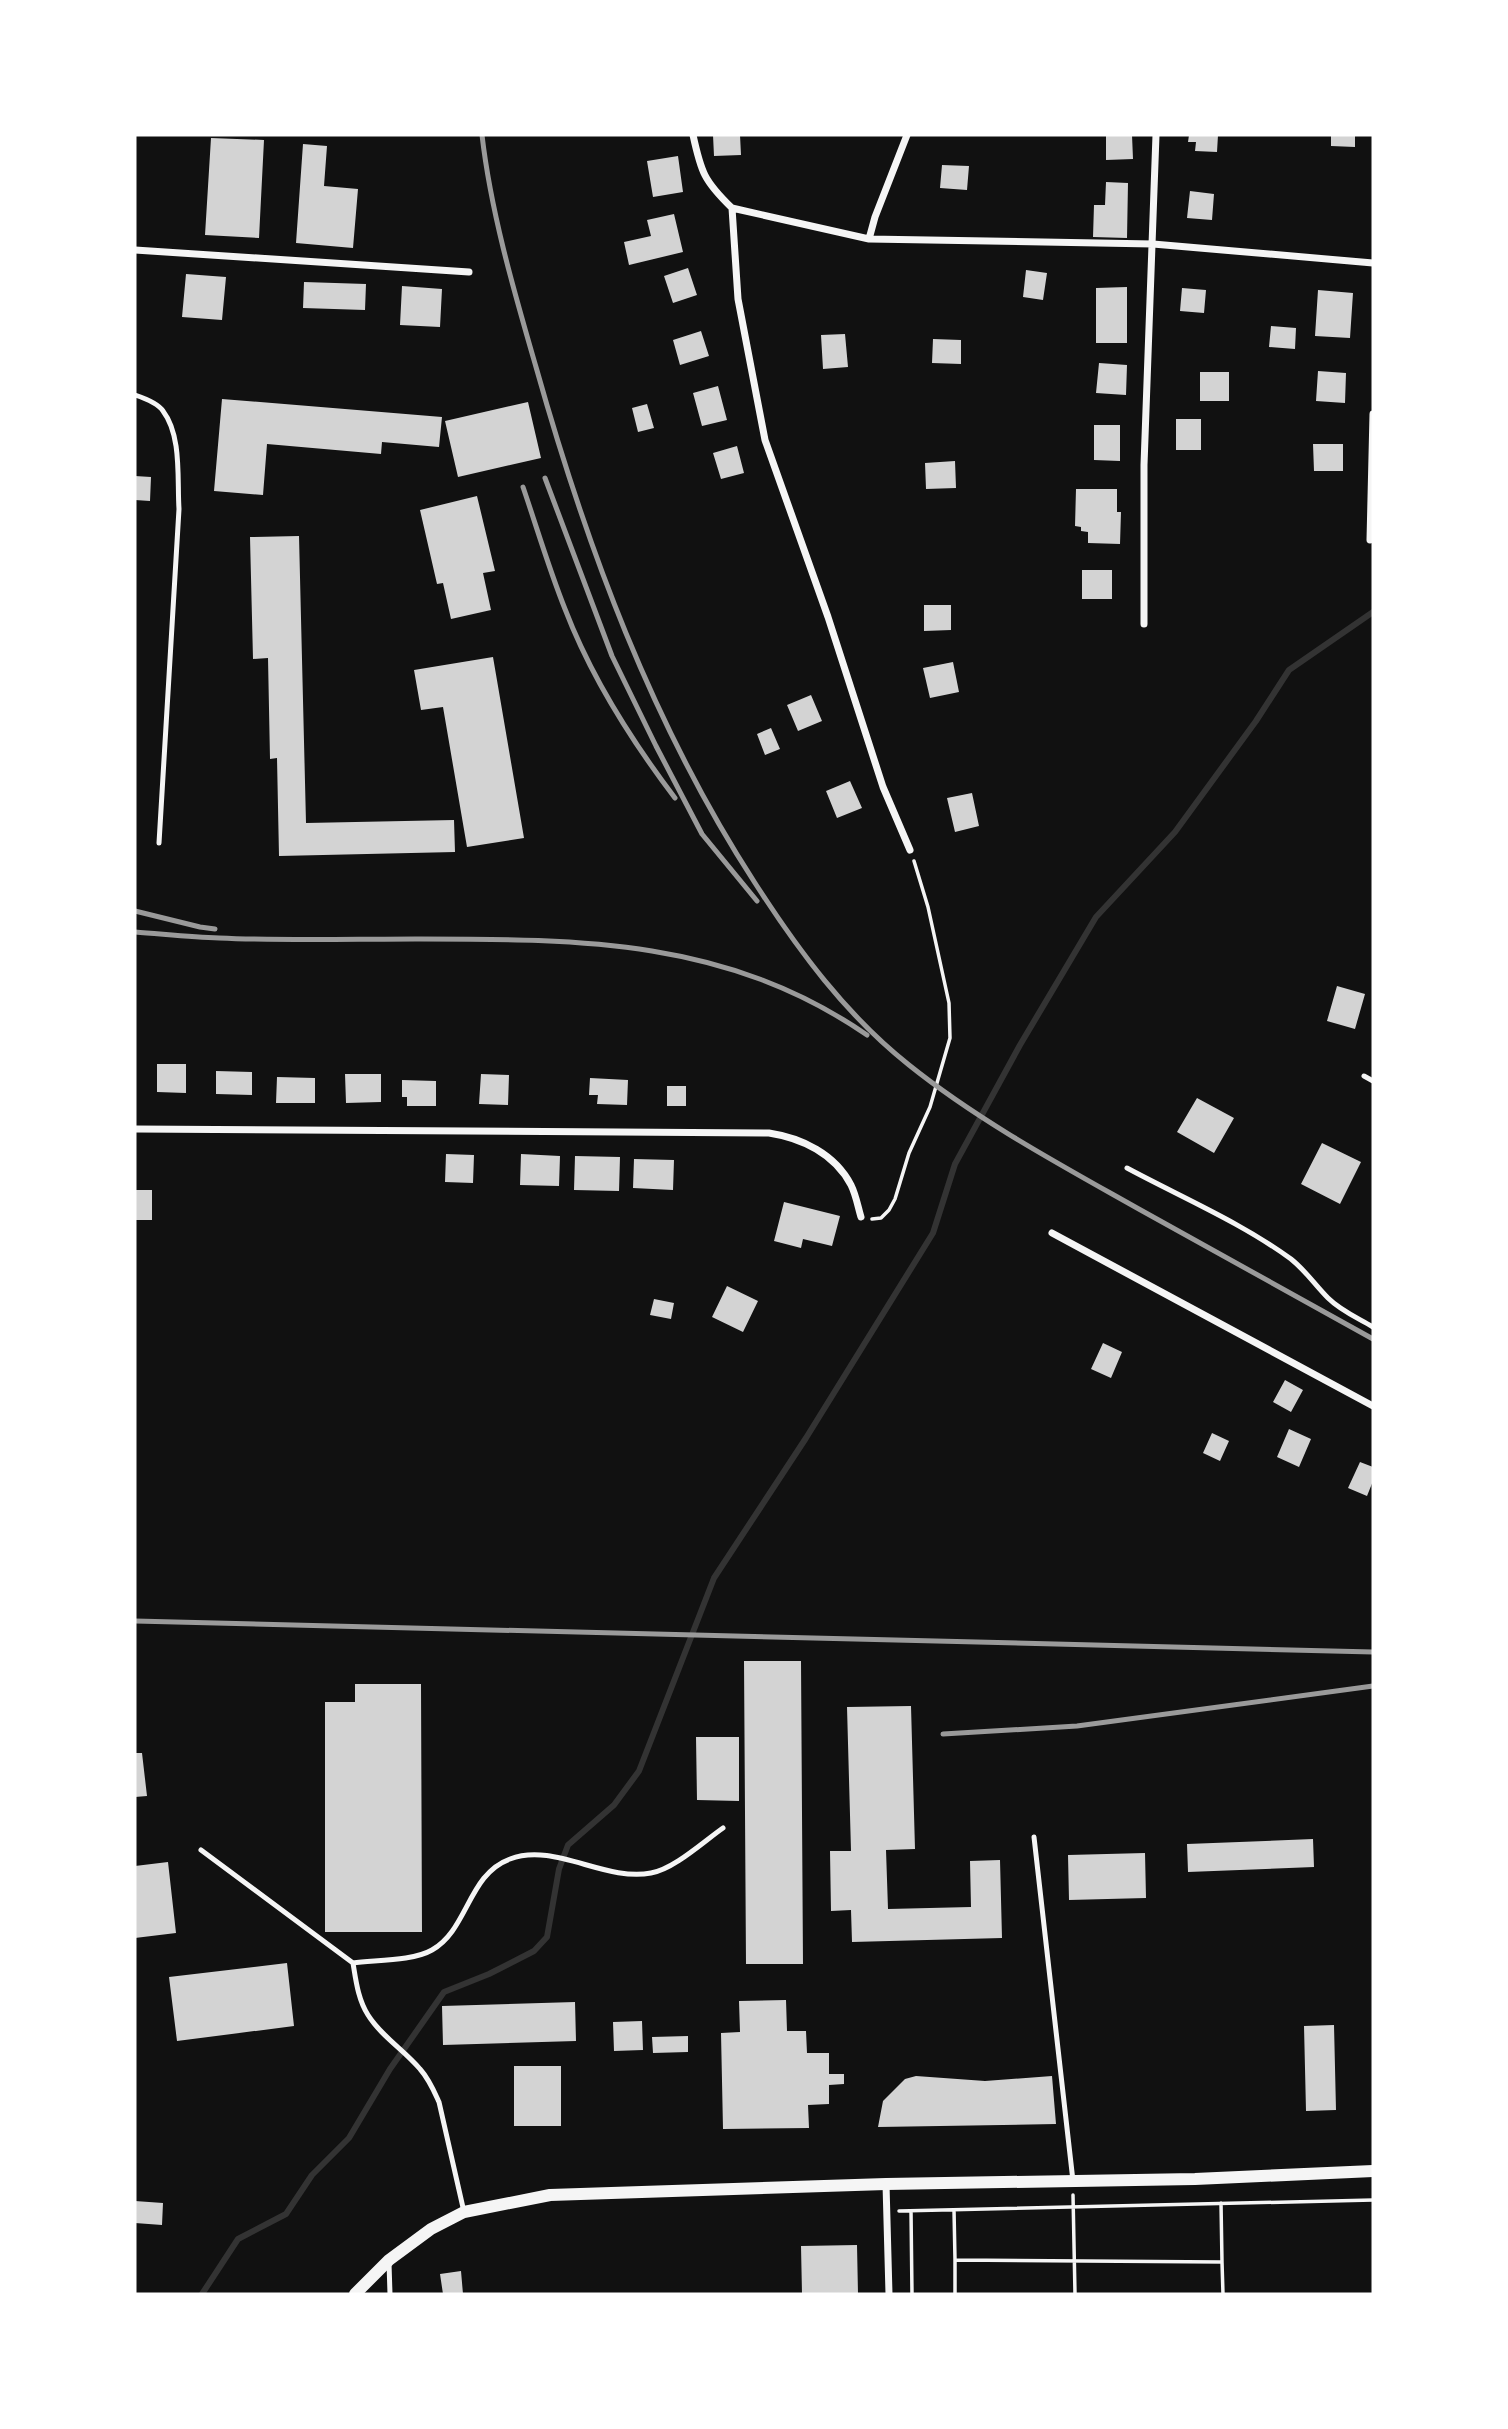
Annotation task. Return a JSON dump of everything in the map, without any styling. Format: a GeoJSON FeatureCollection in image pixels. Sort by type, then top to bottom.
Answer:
{"type":"FeatureCollection","features":[{"type":"Feature","properties":{"kind":"street"},"geometry":{"type":"LineString","coordinates":[[692,135],[709,186],[732,208],[869,239],[1153,244],[1373,263]]}},
{"type":"Feature","properties":{"kind":"street"},"geometry":{"type":"LineString","coordinates":[[869,239],[875,216],[907,135]]}},
{"type":"Feature","properties":{"kind":"street"},"geometry":{"type":"LineString","coordinates":[[1144,624],[1144,465],[1157,135]]}},
{"type":"Feature","properties":{"kind":"street"},"geometry":{"type":"LineString","coordinates":[[732,208],[738,299],[765,440],[828,617],[883,787],[910,849]]}},
{"type":"Feature","properties":{"kind":"street"},"geometry":{"type":"LineString","coordinates":[[135,250],[469,272]]}},
{"type":"Feature","properties":{"kind":"street"},"geometry":{"type":"LineString","coordinates":[[1370,540],[1373,414]]}},
{"type":"Feature","properties":{"kind":"street"},"geometry":{"type":"LineString","coordinates":[[135,1129],[769,1133],[790,1136],[823,1153],[841,1170],[852,1186],[861,1217]]}},
{"type":"Feature","properties":{"kind":"street"},"geometry":{"type":"LineString","coordinates":[[1052,1233],[1373,1406]]}},
{"type":"Feature","properties":{"kind":"street"},"geometry":{"type":"LineString","coordinates":[[355,2294],[389,2260],[431,2229],[464,2212],[551,2195],[886,2184],[1195,2179],[1373,2171]]}},
{"type":"Feature","properties":{"kind":"street"},"geometry":{"type":"LineString","coordinates":[[886,2184],[889,2294]]}},
{"type":"Feature","properties":{"kind":"lane"},"geometry":{"type":"LineString","coordinates":[[135,396],[162,409],[171,424],[179,509],[159,843]]}},
{"type":"Feature","properties":{"kind":"lane"},"geometry":{"type":"LineString","coordinates":[[1364,1076],[1373,1081]]}},
{"type":"Feature","properties":{"kind":"lane"},"geometry":{"type":"LineString","coordinates":[[1127,1168],[1290,1258],[1310,1274],[1328,1298],[1373,1327]]}},
{"type":"Feature","properties":{"kind":"lane"},"geometry":{"type":"LineString","coordinates":[[353,1963],[419,1955],[431,1951],[447,1936],[488,1871],[512,1858],[527,1855],[550,1857],[620,1873],[652,1873],[668,1867],[723,1828]]}},
{"type":"Feature","properties":{"kind":"lane"},"geometry":{"type":"LineString","coordinates":[[1034,1837],[1073,2181]]}},
{"type":"Feature","properties":{"kind":"lane"},"geometry":{"type":"LineString","coordinates":[[201,1850],[353,1963],[359,1996],[368,2015],[421,2070],[439,2102],[464,2212]]}},
{"type":"Feature","properties":{"kind":"lane"},"geometry":{"type":"LineString","coordinates":[[389,2260],[390,2294]]}},
{"type":"Feature","properties":{"kind":"path"},"geometry":{"type":"LineString","coordinates":[[861,1217],[871,1220],[881,1218],[890,1210],[909,1153],[930,1107],[950,1038],[948,1003],[928,907],[910,849]]}},
{"type":"Feature","properties":{"kind":"path"},"geometry":{"type":"LineString","coordinates":[[1073,2181],[1075,2294]]}},
{"type":"Feature","properties":{"kind":"path"},"geometry":{"type":"LineString","coordinates":[[887,2211],[1373,2200]]}},
{"type":"Feature","properties":{"kind":"path"},"geometry":{"type":"LineString","coordinates":[[1221,2203],[1223,2294]]}},
{"type":"Feature","properties":{"kind":"path"},"geometry":{"type":"LineString","coordinates":[[954,2209],[955,2294]]}},
{"type":"Feature","properties":{"kind":"path"},"geometry":{"type":"LineString","coordinates":[[911,2211],[912,2294]]}},
{"type":"Feature","properties":{"kind":"path"},"geometry":{"type":"LineString","coordinates":[[955,2260],[1222,2262]]}},
{"type":"Feature","properties":{"kind":"building"},"geometry":{"type":"Polygon","coordinates":[[[713,135],[740,135],[741,155],[714,156],[713,135]]]}},
{"type":"Feature","properties":{"kind":"building"},"geometry":{"type":"Polygon","coordinates":[[[1106,135],[1132,135],[1133,159],[1106,160],[1106,135]]]}},
{"type":"Feature","properties":{"kind":"building"},"geometry":{"type":"Polygon","coordinates":[[[1189,135],[1218,135],[1217,152],[1195,151],[1196,142],[1188,142],[1189,135]]]}},
{"type":"Feature","properties":{"kind":"building"},"geometry":{"type":"Polygon","coordinates":[[[1331,135],[1355,135],[1355,147],[1331,146],[1331,135]]]}},
{"type":"Feature","properties":{"kind":"building"},"geometry":{"type":"Polygon","coordinates":[[[211,138],[264,140],[259,238],[205,235],[211,138]]]}},
{"type":"Feature","properties":{"kind":"building"},"geometry":{"type":"Polygon","coordinates":[[[303,144],[327,146],[324,186],[358,189],[353,248],[296,243],[303,144]]]}},
{"type":"Feature","properties":{"kind":"building"},"geometry":{"type":"Polygon","coordinates":[[[678,156],[683,192],[653,197],[647,161],[678,156]]]}},
{"type":"Feature","properties":{"kind":"building"},"geometry":{"type":"Polygon","coordinates":[[[942,165],[969,166],[967,190],[940,188],[942,165]]]}},
{"type":"Feature","properties":{"kind":"building"},"geometry":{"type":"Polygon","coordinates":[[[1106,182],[1128,183],[1127,238],[1093,237],[1094,205],[1105,205],[1106,182]]]}},
{"type":"Feature","properties":{"kind":"building"},"geometry":{"type":"Polygon","coordinates":[[[1190,191],[1214,194],[1212,220],[1187,218],[1190,191]]]}},
{"type":"Feature","properties":{"kind":"building"},"geometry":{"type":"Polygon","coordinates":[[[674,214],[683,252],[629,265],[624,242],[651,236],[647,220],[674,214]]]}},
{"type":"Feature","properties":{"kind":"building"},"geometry":{"type":"Polygon","coordinates":[[[688,268],[697,295],[673,303],[664,276],[688,268]]]}},
{"type":"Feature","properties":{"kind":"building"},"geometry":{"type":"Polygon","coordinates":[[[1026,270],[1047,273],[1043,300],[1023,297],[1026,270]]]}},
{"type":"Feature","properties":{"kind":"building"},"geometry":{"type":"Polygon","coordinates":[[[186,274],[226,277],[222,320],[182,317],[186,274]]]}},
{"type":"Feature","properties":{"kind":"building"},"geometry":{"type":"Polygon","coordinates":[[[304,282],[366,284],[365,310],[303,308],[304,282]]]}},
{"type":"Feature","properties":{"kind":"building"},"geometry":{"type":"Polygon","coordinates":[[[402,286],[442,289],[440,327],[400,325],[402,286]]]}},
{"type":"Feature","properties":{"kind":"building"},"geometry":{"type":"Polygon","coordinates":[[[1127,287],[1127,343],[1096,343],[1096,288],[1127,287]]]}},
{"type":"Feature","properties":{"kind":"building"},"geometry":{"type":"Polygon","coordinates":[[[1182,288],[1206,290],[1204,313],[1180,311],[1182,288]]]}},
{"type":"Feature","properties":{"kind":"building"},"geometry":{"type":"Polygon","coordinates":[[[1318,290],[1353,293],[1350,338],[1315,336],[1318,290]]]}},
{"type":"Feature","properties":{"kind":"building"},"geometry":{"type":"Polygon","coordinates":[[[1271,326],[1296,328],[1295,349],[1269,347],[1271,326]]]}},
{"type":"Feature","properties":{"kind":"building"},"geometry":{"type":"Polygon","coordinates":[[[701,331],[709,356],[680,365],[673,340],[701,331]]]}},
{"type":"Feature","properties":{"kind":"building"},"geometry":{"type":"Polygon","coordinates":[[[845,334],[848,367],[823,369],[821,335],[845,334]]]}},
{"type":"Feature","properties":{"kind":"building"},"geometry":{"type":"Polygon","coordinates":[[[933,339],[961,340],[961,364],[932,363],[933,339]]]}},
{"type":"Feature","properties":{"kind":"building"},"geometry":{"type":"Polygon","coordinates":[[[1099,363],[1127,365],[1126,395],[1096,393],[1099,363]]]}},
{"type":"Feature","properties":{"kind":"building"},"geometry":{"type":"Polygon","coordinates":[[[1318,371],[1346,373],[1345,403],[1316,401],[1318,371]]]}},
{"type":"Feature","properties":{"kind":"building"},"geometry":{"type":"Polygon","coordinates":[[[1200,372],[1229,372],[1229,401],[1200,401],[1200,372]]]}},
{"type":"Feature","properties":{"kind":"building"},"geometry":{"type":"Polygon","coordinates":[[[718,386],[727,420],[702,426],[693,393],[718,386]]]}},
{"type":"Feature","properties":{"kind":"building"},"geometry":{"type":"Polygon","coordinates":[[[222,399],[442,417],[439,447],[382,442],[381,454],[267,444],[263,495],[214,491],[222,399]]]}},
{"type":"Feature","properties":{"kind":"building"},"geometry":{"type":"Polygon","coordinates":[[[528,402],[541,458],[458,477],[445,421],[528,402]]]}},
{"type":"Feature","properties":{"kind":"building"},"geometry":{"type":"Polygon","coordinates":[[[647,404],[654,428],[638,432],[632,408],[647,404]]]}},
{"type":"Feature","properties":{"kind":"building"},"geometry":{"type":"Polygon","coordinates":[[[1176,419],[1201,419],[1201,450],[1176,450],[1176,419]]]}},
{"type":"Feature","properties":{"kind":"building"},"geometry":{"type":"Polygon","coordinates":[[[1094,425],[1120,425],[1120,461],[1094,460],[1094,425]]]}},
{"type":"Feature","properties":{"kind":"building"},"geometry":{"type":"Polygon","coordinates":[[[1313,444],[1343,444],[1343,471],[1314,471],[1313,444]]]}},
{"type":"Feature","properties":{"kind":"building"},"geometry":{"type":"Polygon","coordinates":[[[737,446],[744,473],[721,479],[713,453],[737,446]]]}},
{"type":"Feature","properties":{"kind":"building"},"geometry":{"type":"Polygon","coordinates":[[[955,461],[956,488],[926,489],[925,463],[955,461]]]}},
{"type":"Feature","properties":{"kind":"building"},"geometry":{"type":"Polygon","coordinates":[[[135,476],[151,477],[150,501],[135,500],[135,476]]]}},
{"type":"Feature","properties":{"kind":"building"},"geometry":{"type":"Polygon","coordinates":[[[1076,489],[1117,489],[1117,512],[1121,512],[1120,544],[1088,543],[1088,532],[1075,526],[1076,489]]]}},
{"type":"Feature","properties":{"kind":"building"},"geometry":{"type":"Polygon","coordinates":[[[477,496],[495,571],[483,573],[491,610],[451,619],[443,583],[437,584],[420,510],[477,496]]]}},
{"type":"Feature","properties":{"kind":"building"},"geometry":{"type":"Polygon","coordinates":[[[299,536],[306,823],[454,820],[455,852],[279,856],[277,758],[270,759],[268,658],[253,659],[250,537],[299,536]]]}},
{"type":"Feature","properties":{"kind":"building"},"geometry":{"type":"Polygon","coordinates":[[[1082,570],[1112,570],[1112,599],[1082,599],[1082,570]]]}},
{"type":"Feature","properties":{"kind":"building"},"geometry":{"type":"Polygon","coordinates":[[[924,605],[951,605],[951,630],[924,631],[924,605]]]}},
{"type":"Feature","properties":{"kind":"building"},"geometry":{"type":"Polygon","coordinates":[[[493,657],[524,838],[467,847],[443,707],[421,710],[414,670],[493,657]]]}},
{"type":"Feature","properties":{"kind":"building"},"geometry":{"type":"Polygon","coordinates":[[[953,662],[959,692],[930,698],[923,668],[953,662]]]}},
{"type":"Feature","properties":{"kind":"building"},"geometry":{"type":"Polygon","coordinates":[[[811,695],[822,721],[798,731],[787,705],[811,695]]]}},
{"type":"Feature","properties":{"kind":"building"},"geometry":{"type":"Polygon","coordinates":[[[771,728],[780,749],[765,755],[757,734],[771,728]]]}},
{"type":"Feature","properties":{"kind":"building"},"geometry":{"type":"Polygon","coordinates":[[[850,781],[862,808],[837,818],[826,791],[850,781]]]}},
{"type":"Feature","properties":{"kind":"building"},"geometry":{"type":"Polygon","coordinates":[[[972,793],[979,826],[955,832],[947,798],[972,793]]]}},
{"type":"Feature","properties":{"kind":"building"},"geometry":{"type":"Polygon","coordinates":[[[1337,986],[1365,994],[1355,1029],[1327,1021],[1337,986]]]}},
{"type":"Feature","properties":{"kind":"building"},"geometry":{"type":"Polygon","coordinates":[[[157,1064],[186,1064],[186,1093],[157,1092],[157,1064]]]}},
{"type":"Feature","properties":{"kind":"building"},"geometry":{"type":"Polygon","coordinates":[[[216,1071],[252,1072],[252,1095],[216,1094],[216,1071]]]}},
{"type":"Feature","properties":{"kind":"building"},"geometry":{"type":"Polygon","coordinates":[[[345,1074],[381,1074],[381,1102],[346,1103],[345,1074]]]}},
{"type":"Feature","properties":{"kind":"building"},"geometry":{"type":"Polygon","coordinates":[[[481,1074],[509,1075],[508,1105],[479,1104],[481,1074]]]}},
{"type":"Feature","properties":{"kind":"building"},"geometry":{"type":"Polygon","coordinates":[[[277,1077],[315,1078],[315,1103],[276,1103],[277,1077]]]}},
{"type":"Feature","properties":{"kind":"building"},"geometry":{"type":"Polygon","coordinates":[[[590,1078],[628,1080],[627,1105],[597,1104],[598,1095],[589,1095],[590,1078]]]}},
{"type":"Feature","properties":{"kind":"building"},"geometry":{"type":"Polygon","coordinates":[[[402,1080],[436,1081],[436,1106],[407,1106],[407,1097],[402,1097],[402,1080]]]}},
{"type":"Feature","properties":{"kind":"building"},"geometry":{"type":"Polygon","coordinates":[[[667,1086],[686,1086],[686,1106],[667,1106],[667,1086]]]}},
{"type":"Feature","properties":{"kind":"building"},"geometry":{"type":"Polygon","coordinates":[[[1197,1098],[1234,1118],[1214,1153],[1177,1132],[1197,1098]]]}},
{"type":"Feature","properties":{"kind":"building"},"geometry":{"type":"Polygon","coordinates":[[[1322,1143],[1361,1162],[1340,1204],[1301,1184],[1322,1143]]]}},
{"type":"Feature","properties":{"kind":"building"},"geometry":{"type":"Polygon","coordinates":[[[446,1154],[474,1155],[473,1183],[445,1182],[446,1154]]]}},
{"type":"Feature","properties":{"kind":"building"},"geometry":{"type":"Polygon","coordinates":[[[521,1154],[560,1156],[559,1186],[520,1185],[521,1154]]]}},
{"type":"Feature","properties":{"kind":"building"},"geometry":{"type":"Polygon","coordinates":[[[575,1156],[620,1157],[619,1191],[574,1190],[575,1156]]]}},
{"type":"Feature","properties":{"kind":"building"},"geometry":{"type":"Polygon","coordinates":[[[634,1159],[674,1160],[673,1190],[633,1188],[634,1159]]]}},
{"type":"Feature","properties":{"kind":"building"},"geometry":{"type":"Polygon","coordinates":[[[135,1190],[152,1190],[152,1220],[135,1220],[135,1190]]]}},
{"type":"Feature","properties":{"kind":"building"},"geometry":{"type":"Polygon","coordinates":[[[784,1202],[840,1216],[832,1246],[803,1239],[801,1248],[774,1241],[784,1202]]]}},
{"type":"Feature","properties":{"kind":"building"},"geometry":{"type":"Polygon","coordinates":[[[727,1286],[758,1301],[743,1332],[712,1317],[727,1286]]]}},
{"type":"Feature","properties":{"kind":"building"},"geometry":{"type":"Polygon","coordinates":[[[654,1299],[674,1303],[671,1319],[650,1315],[654,1299]]]}},
{"type":"Feature","properties":{"kind":"building"},"geometry":{"type":"Polygon","coordinates":[[[1103,1343],[1122,1352],[1111,1378],[1091,1369],[1103,1343]]]}},
{"type":"Feature","properties":{"kind":"building"},"geometry":{"type":"Polygon","coordinates":[[[1285,1380],[1303,1390],[1291,1412],[1273,1402],[1285,1380]]]}},
{"type":"Feature","properties":{"kind":"building"},"geometry":{"type":"Polygon","coordinates":[[[1289,1429],[1311,1439],[1299,1467],[1277,1457],[1289,1429]]]}},
{"type":"Feature","properties":{"kind":"building"},"geometry":{"type":"Polygon","coordinates":[[[1212,1433],[1229,1441],[1220,1461],[1203,1453],[1212,1433]]]}},
{"type":"Feature","properties":{"kind":"building"},"geometry":{"type":"Polygon","coordinates":[[[1360,1462],[1373,1467],[1373,1481],[1367,1496],[1348,1488],[1360,1462]]]}},
{"type":"Feature","properties":{"kind":"building"},"geometry":{"type":"Polygon","coordinates":[[[744,1661],[801,1661],[803,1964],[746,1964],[744,1661]]]}},
{"type":"Feature","properties":{"kind":"building"},"geometry":{"type":"Polygon","coordinates":[[[355,1684],[421,1684],[422,1932],[325,1932],[325,1702],[355,1702],[355,1684]]]}},
{"type":"Feature","properties":{"kind":"building"},"geometry":{"type":"Polygon","coordinates":[[[911,1706],[915,1849],[886,1850],[888,1909],[971,1907],[970,1861],[1000,1860],[1002,1938],[852,1942],[851,1910],[831,1911],[830,1851],[851,1851],[847,1707],[911,1706]]]}},
{"type":"Feature","properties":{"kind":"building"},"geometry":{"type":"Polygon","coordinates":[[[696,1737],[739,1737],[739,1801],[697,1800],[696,1737]]]}},
{"type":"Feature","properties":{"kind":"building"},"geometry":{"type":"Polygon","coordinates":[[[135,1753],[142,1753],[147,1796],[135,1797],[135,1753]]]}},
{"type":"Feature","properties":{"kind":"building"},"geometry":{"type":"Polygon","coordinates":[[[1313,1839],[1314,1867],[1188,1872],[1187,1844],[1313,1839]]]}},
{"type":"Feature","properties":{"kind":"building"},"geometry":{"type":"Polygon","coordinates":[[[1145,1853],[1146,1898],[1069,1900],[1068,1855],[1145,1853]]]}},
{"type":"Feature","properties":{"kind":"building"},"geometry":{"type":"Polygon","coordinates":[[[168,1862],[176,1933],[135,1938],[135,1866],[168,1862]]]}},
{"type":"Feature","properties":{"kind":"building"},"geometry":{"type":"Polygon","coordinates":[[[287,1963],[294,2026],[177,2041],[169,1977],[287,1963]]]}},
{"type":"Feature","properties":{"kind":"building"},"geometry":{"type":"Polygon","coordinates":[[[786,2000],[787,2031],[806,2031],[807,2053],[829,2053],[829,2074],[844,2074],[844,2084],[829,2085],[829,2104],[808,2105],[809,2128],[723,2129],[721,2033],[740,2032],[739,2001],[786,2000]]]}},
{"type":"Feature","properties":{"kind":"building"},"geometry":{"type":"Polygon","coordinates":[[[575,2002],[576,2041],[443,2045],[442,2006],[575,2002]]]}},
{"type":"Feature","properties":{"kind":"building"},"geometry":{"type":"Polygon","coordinates":[[[642,2021],[643,2050],[614,2051],[613,2022],[642,2021]]]}},
{"type":"Feature","properties":{"kind":"building"},"geometry":{"type":"Polygon","coordinates":[[[1334,2025],[1336,2110],[1306,2111],[1304,2026],[1334,2025]]]}},
{"type":"Feature","properties":{"kind":"building"},"geometry":{"type":"Polygon","coordinates":[[[688,2036],[688,2052],[653,2053],[652,2037],[688,2036]]]}},
{"type":"Feature","properties":{"kind":"building"},"geometry":{"type":"Polygon","coordinates":[[[514,2066],[561,2066],[561,2126],[514,2126],[514,2066]]]}},
{"type":"Feature","properties":{"kind":"building"},"geometry":{"type":"Polygon","coordinates":[[[916,2076],[985,2081],[1052,2076],[1056,2124],[878,2127],[883,2101],[905,2079],[916,2076]]]}},
{"type":"Feature","properties":{"kind":"building"},"geometry":{"type":"Polygon","coordinates":[[[135,2201],[163,2203],[162,2225],[135,2223],[135,2201]]]}},
{"type":"Feature","properties":{"kind":"building"},"geometry":{"type":"Polygon","coordinates":[[[857,2245],[858,2294],[802,2294],[801,2246],[857,2245]]]}},
{"type":"Feature","properties":{"kind":"building"},"geometry":{"type":"Polygon","coordinates":[[[461,2271],[463,2294],[443,2294],[440,2274],[461,2271]]]}},
{"type":"Feature","properties":{"kind":"waterway"},"geometry":{"type":"LineString","coordinates":[[202,2294],[238,2239],[286,2214],[312,2175],[349,2138],[390,2069],[444,1992],[489,1974],[534,1951],[547,1937],[559,1869],[568,1845],[614,1805],[639,1771],[714,1578],[806,1438],[933,1233],[955,1164],[1020,1045],[1096,917],[1175,832],[1256,721],[1289,670],[1373,612]]}},
{"type":"Feature","properties":{"kind":"railway"},"geometry":{"type":"LineString","coordinates":[[482,135],[497,223],[512,281],[556,435],[601,568],[626,633],[684,761],[718,823],[788,933],[824,980],[864,1025],[909,1065],[963,1105],[1078,1175],[1373,1339]]}},
{"type":"Feature","properties":{"kind":"railway"},"geometry":{"type":"LineString","coordinates":[[545,478],[612,656],[656,746],[702,834],[757,901]]}},
{"type":"Feature","properties":{"kind":"railway"},"geometry":{"type":"LineString","coordinates":[[523,487],[559,594],[587,659],[628,731],[675,798]]}},
{"type":"Feature","properties":{"kind":"railway"},"geometry":{"type":"LineString","coordinates":[[135,911],[215,929]]}},
{"type":"Feature","properties":{"kind":"railway"},"geometry":{"type":"LineString","coordinates":[[135,932],[208,938],[535,940],[650,951],[705,962],[760,979],[814,1003],[867,1035]]}},
{"type":"Feature","properties":{"kind":"railway"},"geometry":{"type":"LineString","coordinates":[[135,1621],[1373,1652]]}},
{"type":"Feature","properties":{"kind":"railway"},"geometry":{"type":"LineString","coordinates":[[943,1734],[1077,1726],[1373,1686]]}}]}
